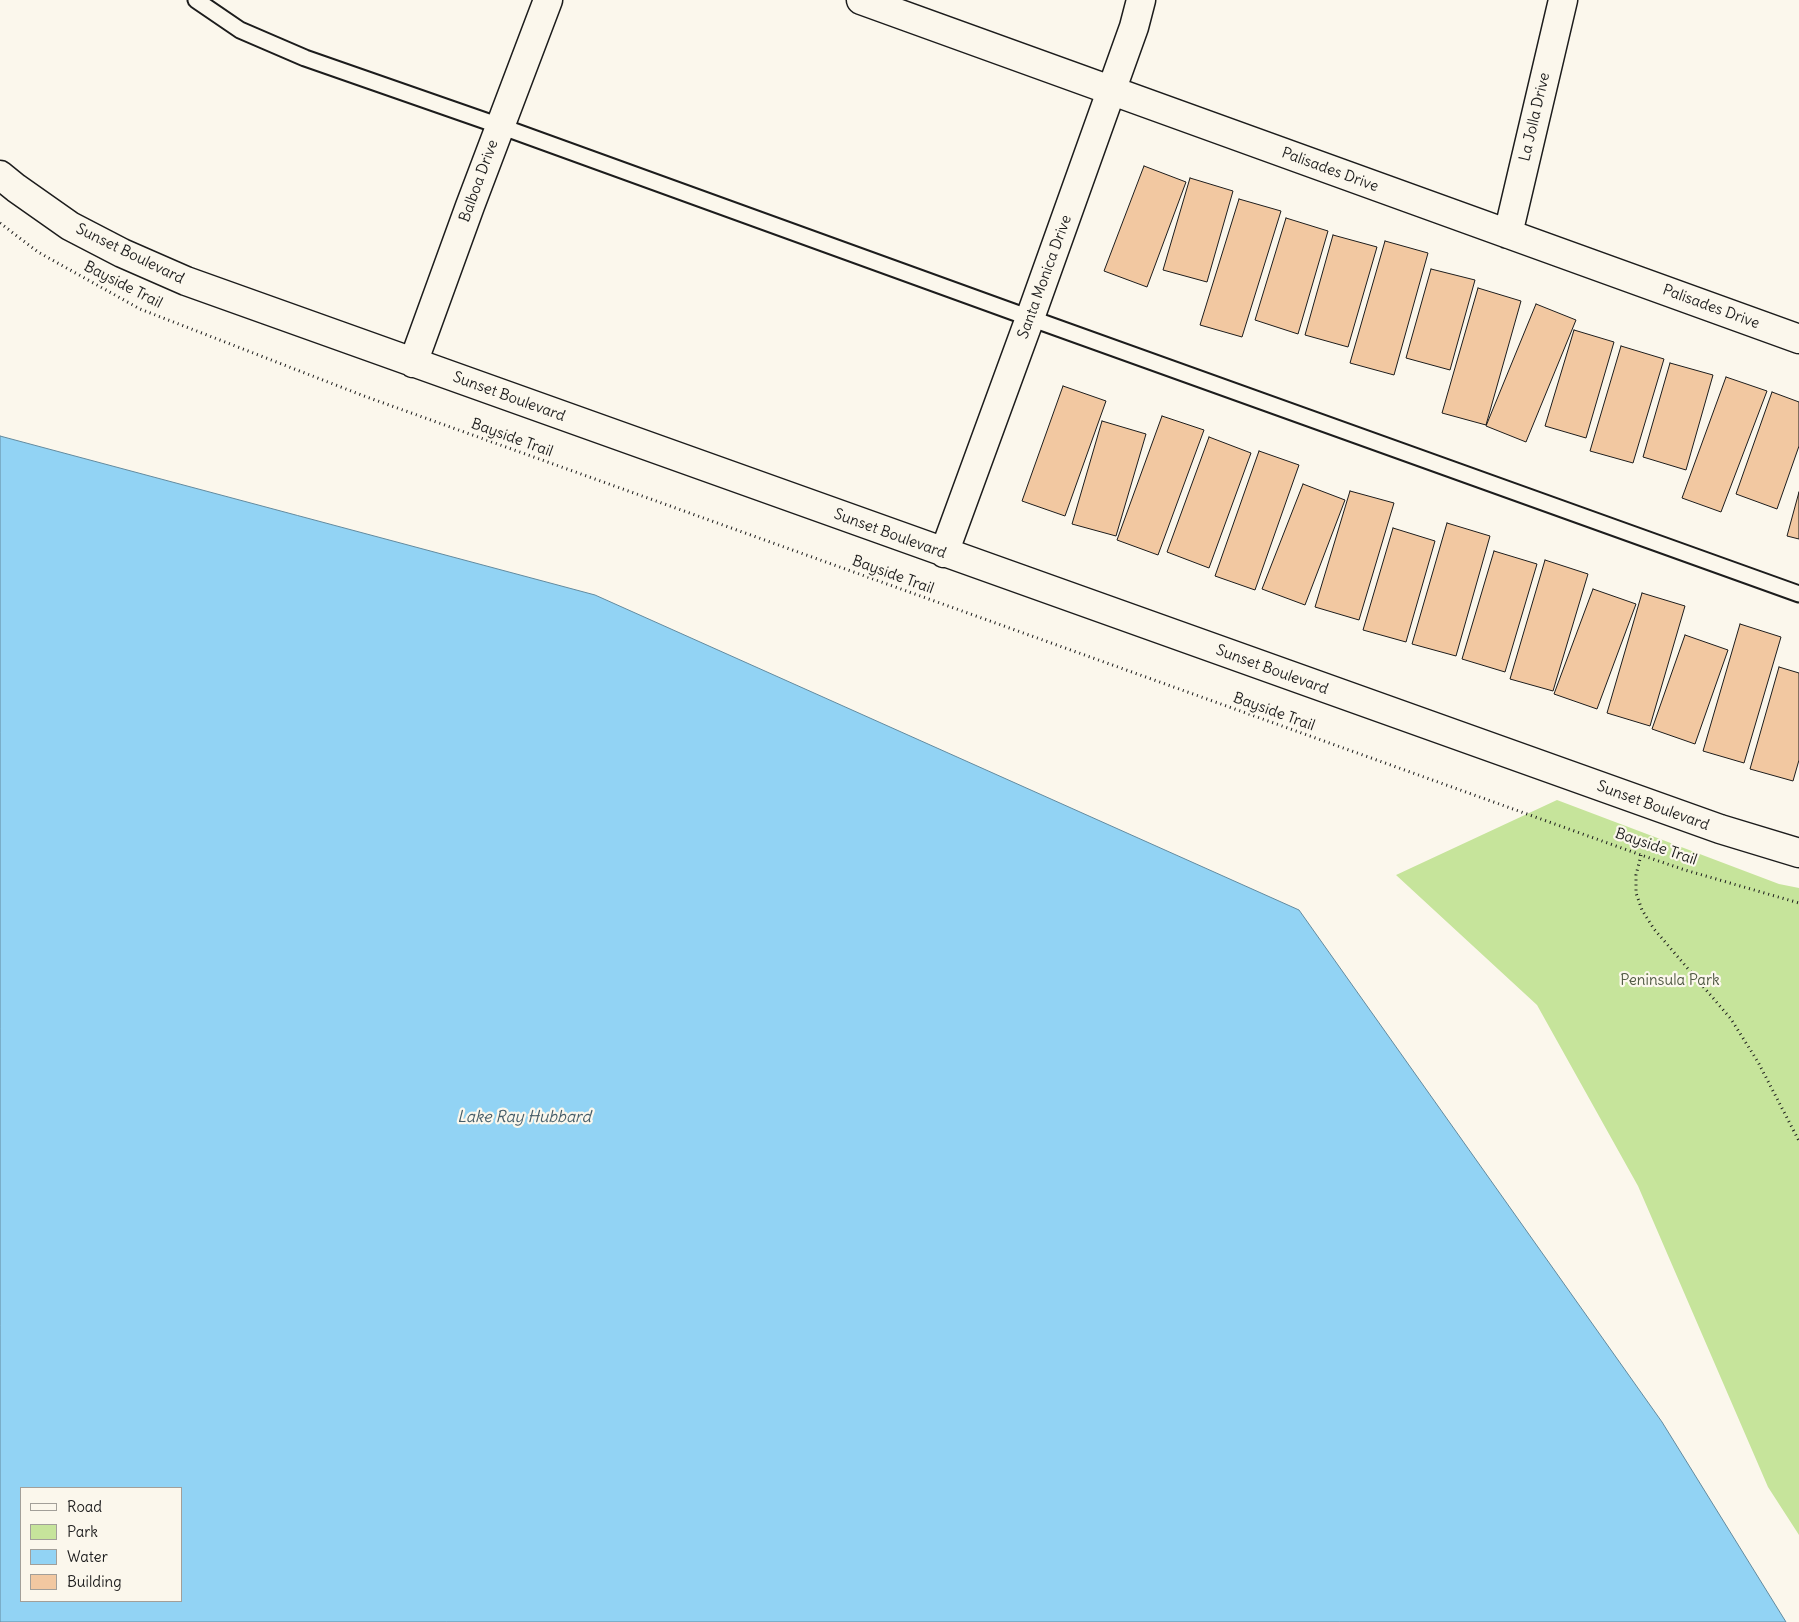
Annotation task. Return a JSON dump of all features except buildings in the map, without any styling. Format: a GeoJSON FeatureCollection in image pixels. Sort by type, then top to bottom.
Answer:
{"type":"FeatureCollection","features":[{"type":"Feature","properties":{"kind":"street","name":"Balboa Drive"},"geometry":{"type":"LineString","coordinates":[[413,363],[548,0]]}},
{"type":"Feature","properties":{"kind":"street","name":"Palisades Drive"},"geometry":{"type":"LineString","coordinates":[[861,0],[1799,339]]}},
{"type":"Feature","properties":{"kind":"street","name":"Santa Monica Drive"},"geometry":{"type":"LineString","coordinates":[[944,553],[1134,27],[1141,0]]}},
{"type":"Feature","properties":{"kind":"street","name":"La Jolla Drive"},"geometry":{"type":"LineString","coordinates":[[1508,234],[1563,0]]}},
{"type":"Feature","properties":{"kind":"street","name":"Sunset Boulevard"},"geometry":{"type":"LineString","coordinates":[[0,175],[70,226],[122,253],[186,282],[1720,829],[1799,853]]}},
{"type":"Feature","properties":{"kind":"lane"},"geometry":{"type":"LineString","coordinates":[[196,0],[240,30],[305,58],[500,126],[1799,594]]}},
{"type":"Feature","properties":{"kind":"path","name":"Bayside Trail"},"geometry":{"type":"LineString","coordinates":[[0,223],[38,252],[140,309],[364,396],[1641,855],[1685,870],[1799,903]]}},
{"type":"Feature","properties":{"kind":"path"},"geometry":{"type":"LineString","coordinates":[[1641,855],[1636,875],[1636,893],[1642,910],[1654,929],[1731,1019],[1758,1062],[1799,1141]]}},
{"type":"Feature","properties":{"kind":"green space","name":"Peninsula Park"},"geometry":{"type":"Polygon","coordinates":[[[1557,800],[1779,884],[1799,888],[1799,1535],[1768,1487],[1638,1186],[1537,1005],[1396,875],[1557,800]]]}},
{"type":"Feature","properties":{"kind":"water","name":"Lake Ray Hubbard"},"geometry":{"type":"Polygon","coordinates":[[[0,436],[595,595],[1299,910],[1662,1422],[1786,1622],[0,1622],[0,436]]]}}]}
